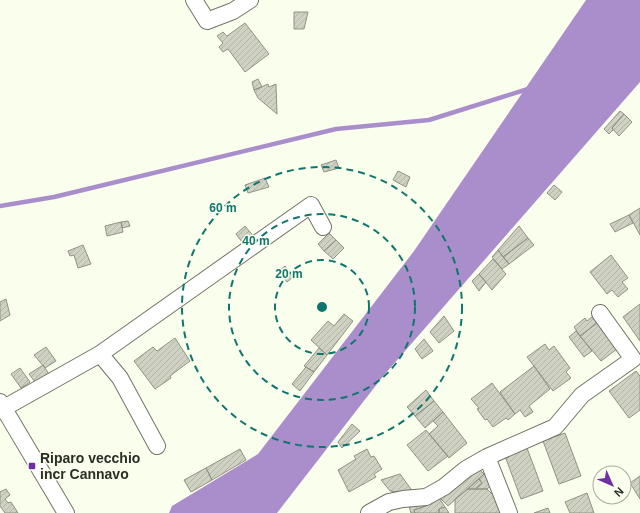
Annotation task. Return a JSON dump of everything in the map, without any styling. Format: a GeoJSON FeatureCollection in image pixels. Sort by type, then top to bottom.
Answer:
{"type":"FeatureCollection","features":[{"type":"Feature","properties":{"kind":"street"},"geometry":{"type":"LineString","coordinates":[[194,0],[206,21],[233,11],[250,0]]}},
{"type":"Feature","properties":{"kind":"street"},"geometry":{"type":"LineString","coordinates":[[66,513],[2,405],[100,354],[311,205],[323,227]]}},
{"type":"Feature","properties":{"kind":"street"},"geometry":{"type":"LineString","coordinates":[[368,513],[389,502],[405,506],[426,497],[444,487],[466,469],[487,457],[555,427],[582,395],[636,364],[600,313]]}},
{"type":"Feature","properties":{"kind":"street"},"geometry":{"type":"LineString","coordinates":[[100,354],[120,378],[157,446]]}},
{"type":"Feature","properties":{"kind":"street"},"geometry":{"type":"LineString","coordinates":[[487,457],[509,513]]}},
{"type":"Feature","properties":{"kind":"shaded area"},"geometry":{"type":"Polygon","coordinates":[[[586,0],[640,0],[640,82],[384,375],[277,513],[169,513],[172,506],[258,454],[414,251],[586,0]]]}},
{"type":"Feature","properties":{"kind":"building"},"geometry":{"type":"Polygon","coordinates":[[[294,12],[308,12],[304,29],[294,29],[294,12]]]}},
{"type":"Feature","properties":{"kind":"building"},"geometry":{"type":"Polygon","coordinates":[[[245,23],[269,54],[245,72],[228,49],[223,52],[219,47],[223,43],[217,36],[223,32],[227,36],[245,23]]]}},
{"type":"Feature","properties":{"kind":"building"},"geometry":{"type":"Polygon","coordinates":[[[258,79],[262,87],[254,90],[252,82],[258,79]]]}},
{"type":"Feature","properties":{"kind":"building"},"geometry":{"type":"Polygon","coordinates":[[[268,84],[269,87],[276,84],[277,114],[258,98],[254,90],[268,84]]]}},
{"type":"Feature","properties":{"kind":"building"},"geometry":{"type":"Polygon","coordinates":[[[620,111],[624,114],[609,134],[604,129],[620,111]]]}},
{"type":"Feature","properties":{"kind":"building"},"geometry":{"type":"Polygon","coordinates":[[[624,114],[632,122],[619,136],[612,128],[624,114]]]}},
{"type":"Feature","properties":{"kind":"building"},"geometry":{"type":"Polygon","coordinates":[[[336,160],[339,168],[324,172],[321,165],[336,160]]]}},
{"type":"Feature","properties":{"kind":"building"},"geometry":{"type":"Polygon","coordinates":[[[398,171],[410,177],[406,187],[393,180],[398,171]]]}},
{"type":"Feature","properties":{"kind":"building"},"geometry":{"type":"Polygon","coordinates":[[[265,178],[269,187],[248,193],[245,185],[265,178]]]}},
{"type":"Feature","properties":{"kind":"building"},"geometry":{"type":"Polygon","coordinates":[[[554,185],[562,192],[555,200],[547,193],[554,185]]]}},
{"type":"Feature","properties":{"kind":"building"},"geometry":{"type":"Polygon","coordinates":[[[640,208],[640,235],[629,215],[640,208]]]}},
{"type":"Feature","properties":{"kind":"building"},"geometry":{"type":"Polygon","coordinates":[[[629,215],[633,223],[615,232],[610,224],[629,215]]]}},
{"type":"Feature","properties":{"kind":"building"},"geometry":{"type":"Polygon","coordinates":[[[128,221],[130,226],[122,228],[121,222],[128,221]]]}},
{"type":"Feature","properties":{"kind":"building"},"geometry":{"type":"Polygon","coordinates":[[[121,222],[123,232],[107,236],[105,226],[121,222]]]}},
{"type":"Feature","properties":{"kind":"building"},"geometry":{"type":"Polygon","coordinates":[[[245,226],[255,238],[245,246],[236,234],[245,226]]]}},
{"type":"Feature","properties":{"kind":"building"},"geometry":{"type":"Polygon","coordinates":[[[519,226],[528,238],[503,257],[498,250],[519,226]]]}},
{"type":"Feature","properties":{"kind":"building"},"geometry":{"type":"Polygon","coordinates":[[[329,233],[336,240],[324,251],[318,244],[329,233]]]}},
{"type":"Feature","properties":{"kind":"building"},"geometry":{"type":"Polygon","coordinates":[[[528,238],[534,245],[509,264],[503,257],[528,238]]]}},
{"type":"Feature","properties":{"kind":"building"},"geometry":{"type":"Polygon","coordinates":[[[336,240],[344,248],[333,259],[324,251],[336,240]]]}},
{"type":"Feature","properties":{"kind":"building"},"geometry":{"type":"Polygon","coordinates":[[[83,245],[91,264],[78,268],[74,255],[70,256],[68,251],[83,245]]]}},
{"type":"Feature","properties":{"kind":"building"},"geometry":{"type":"Polygon","coordinates":[[[498,250],[509,264],[502,269],[492,257],[498,250]]]}},
{"type":"Feature","properties":{"kind":"building"},"geometry":{"type":"Polygon","coordinates":[[[611,255],[628,278],[622,282],[628,289],[618,297],[612,290],[607,294],[590,272],[611,255]]]}},
{"type":"Feature","properties":{"kind":"building"},"geometry":{"type":"Polygon","coordinates":[[[493,259],[506,274],[492,290],[479,274],[493,259]]]}},
{"type":"Feature","properties":{"kind":"building"},"geometry":{"type":"Polygon","coordinates":[[[285,266],[293,277],[287,282],[279,271],[285,266]]]}},
{"type":"Feature","properties":{"kind":"building"},"geometry":{"type":"Polygon","coordinates":[[[479,274],[486,282],[479,291],[472,281],[479,274]]]}},
{"type":"Feature","properties":{"kind":"building"},"geometry":{"type":"Polygon","coordinates":[[[6,299],[10,315],[0,321],[0,302],[6,299]]]}},
{"type":"Feature","properties":{"kind":"building"},"geometry":{"type":"Polygon","coordinates":[[[640,304],[640,341],[623,317],[640,304]]]}},
{"type":"Feature","properties":{"kind":"building"},"geometry":{"type":"Polygon","coordinates":[[[344,314],[353,321],[327,355],[311,340],[328,321],[334,326],[344,314]]]}},
{"type":"Feature","properties":{"kind":"building"},"geometry":{"type":"Polygon","coordinates":[[[444,316],[454,331],[439,343],[430,332],[444,316]]]}},
{"type":"Feature","properties":{"kind":"building"},"geometry":{"type":"Polygon","coordinates":[[[592,317],[597,323],[580,336],[574,327],[585,318],[587,321],[592,317]]]}},
{"type":"Feature","properties":{"kind":"building"},"geometry":{"type":"Polygon","coordinates":[[[597,323],[617,349],[601,361],[580,336],[597,323]]]}},
{"type":"Feature","properties":{"kind":"building"},"geometry":{"type":"Polygon","coordinates":[[[576,331],[592,351],[584,357],[569,337],[576,331]]]}},
{"type":"Feature","properties":{"kind":"building"},"geometry":{"type":"Polygon","coordinates":[[[175,338],[190,361],[170,376],[171,378],[155,389],[134,361],[153,347],[157,351],[175,338]]]}},
{"type":"Feature","properties":{"kind":"building"},"geometry":{"type":"Polygon","coordinates":[[[424,339],[433,351],[422,359],[415,349],[424,339]]]}},
{"type":"Feature","properties":{"kind":"building"},"geometry":{"type":"Polygon","coordinates":[[[545,344],[549,350],[554,346],[570,368],[566,372],[571,378],[553,391],[527,357],[545,344]]]}},
{"type":"Feature","properties":{"kind":"building"},"geometry":{"type":"Polygon","coordinates":[[[46,347],[56,361],[45,368],[34,355],[46,347]]]}},
{"type":"Feature","properties":{"kind":"building"},"geometry":{"type":"Polygon","coordinates":[[[319,348],[327,355],[314,372],[304,366],[319,348]]]}},
{"type":"Feature","properties":{"kind":"building"},"geometry":{"type":"Polygon","coordinates":[[[43,365],[49,374],[35,382],[29,374],[43,365]]]}},
{"type":"Feature","properties":{"kind":"building"},"geometry":{"type":"Polygon","coordinates":[[[534,366],[550,389],[529,406],[533,412],[525,417],[520,410],[515,414],[500,392],[534,366]]]}},
{"type":"Feature","properties":{"kind":"building"},"geometry":{"type":"Polygon","coordinates":[[[306,367],[314,372],[300,391],[292,384],[306,367]]]}},
{"type":"Feature","properties":{"kind":"building"},"geometry":{"type":"Polygon","coordinates":[[[20,368],[30,382],[21,388],[11,374],[20,368]]]}},
{"type":"Feature","properties":{"kind":"building"},"geometry":{"type":"Polygon","coordinates":[[[636,371],[640,376],[640,410],[629,418],[609,391],[636,371]]]}},
{"type":"Feature","properties":{"kind":"building"},"geometry":{"type":"Polygon","coordinates":[[[492,383],[515,414],[508,420],[506,418],[493,427],[487,419],[485,420],[477,409],[479,408],[471,399],[492,383]]]}},
{"type":"Feature","properties":{"kind":"building"},"geometry":{"type":"Polygon","coordinates":[[[426,390],[434,401],[415,416],[407,407],[426,390]]]}},
{"type":"Feature","properties":{"kind":"building"},"geometry":{"type":"Polygon","coordinates":[[[434,401],[443,412],[425,428],[415,416],[434,401]]]}},
{"type":"Feature","properties":{"kind":"building"},"geometry":{"type":"Polygon","coordinates":[[[443,412],[467,443],[449,458],[429,434],[438,426],[433,421],[443,412]]]}},
{"type":"Feature","properties":{"kind":"building"},"geometry":{"type":"Polygon","coordinates":[[[352,424],[360,431],[342,448],[338,442],[352,424]]]}},
{"type":"Feature","properties":{"kind":"building"},"geometry":{"type":"Polygon","coordinates":[[[426,430],[448,456],[428,471],[407,445],[426,430]]]}},
{"type":"Feature","properties":{"kind":"building"},"geometry":{"type":"Polygon","coordinates":[[[565,433],[581,476],[559,484],[543,441],[565,433]]]}},
{"type":"Feature","properties":{"kind":"building"},"geometry":{"type":"Polygon","coordinates":[[[527,448],[543,491],[521,499],[505,456],[527,448]]]}},
{"type":"Feature","properties":{"kind":"building"},"geometry":{"type":"Polygon","coordinates":[[[240,449],[246,460],[212,480],[206,468],[240,449]]]}},
{"type":"Feature","properties":{"kind":"building"},"geometry":{"type":"Polygon","coordinates":[[[367,449],[371,457],[374,456],[382,469],[374,474],[376,477],[349,492],[338,470],[356,459],[354,456],[367,449]]]}},
{"type":"Feature","properties":{"kind":"building"},"geometry":{"type":"Polygon","coordinates":[[[476,466],[484,474],[448,506],[438,496],[476,466]]]}},
{"type":"Feature","properties":{"kind":"building"},"geometry":{"type":"Polygon","coordinates":[[[206,468],[212,480],[191,492],[184,480],[206,468]]]}},
{"type":"Feature","properties":{"kind":"building"},"geometry":{"type":"Polygon","coordinates":[[[400,474],[413,494],[390,491],[381,480],[400,474]]]}},
{"type":"Feature","properties":{"kind":"building"},"geometry":{"type":"Polygon","coordinates":[[[484,474],[493,484],[487,489],[475,489],[482,483],[479,479],[484,474]]]}},
{"type":"Feature","properties":{"kind":"building"},"geometry":{"type":"Polygon","coordinates":[[[640,476],[640,499],[632,486],[632,482],[640,476]]]}},
{"type":"Feature","properties":{"kind":"building"},"geometry":{"type":"Polygon","coordinates":[[[479,479],[482,483],[475,489],[468,489],[479,479]]]}},
{"type":"Feature","properties":{"kind":"building"},"geometry":{"type":"Polygon","coordinates":[[[6,489],[10,495],[5,499],[8,503],[11,502],[18,513],[5,513],[0,506],[0,492],[6,489]]]}},
{"type":"Feature","properties":{"kind":"building"},"geometry":{"type":"Polygon","coordinates":[[[468,489],[487,489],[503,505],[503,513],[455,513],[455,499],[468,489]]]}},
{"type":"Feature","properties":{"kind":"building"},"geometry":{"type":"Polygon","coordinates":[[[587,493],[594,513],[570,513],[565,502],[587,493]]]}},
{"type":"Feature","properties":{"kind":"building"},"geometry":{"type":"Polygon","coordinates":[[[438,496],[445,507],[439,509],[439,513],[415,513],[414,510],[426,506],[424,501],[438,496]]]}},
{"type":"Feature","properties":{"kind":"building"},"geometry":{"type":"Polygon","coordinates":[[[424,501],[426,506],[414,510],[415,513],[411,513],[408,503],[424,501]]]}},
{"type":"Feature","properties":{"kind":"building"},"geometry":{"type":"Polygon","coordinates":[[[445,507],[449,513],[439,513],[439,509],[445,507]]]}},
{"type":"Feature","properties":{"kind":"building"},"geometry":{"type":"Polygon","coordinates":[[[548,508],[550,513],[534,513],[548,508]]]}},
{"type":"Feature","properties":{"kind":"waterway"},"geometry":{"type":"LineString","coordinates":[[0,206],[54,197],[336,129],[429,120],[528,89]]}},
{"type":"Feature","properties":{"kind":"place","name":"Riparo vecchio incr Cannavo"},"geometry":{"type":"Point","coordinates":[32,466]}}]}
